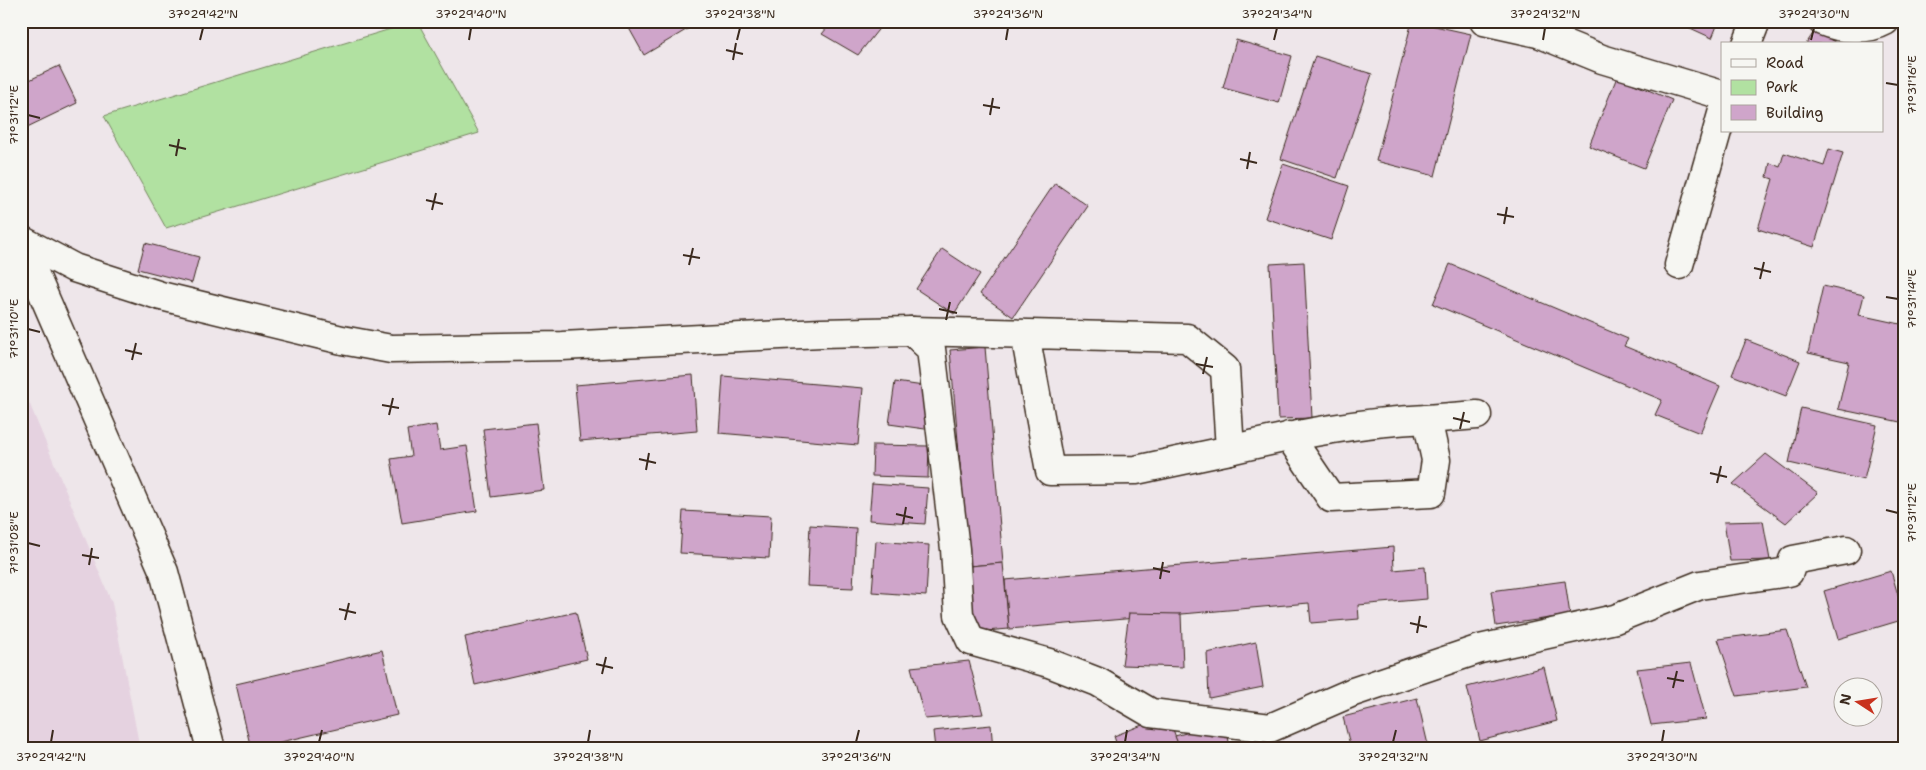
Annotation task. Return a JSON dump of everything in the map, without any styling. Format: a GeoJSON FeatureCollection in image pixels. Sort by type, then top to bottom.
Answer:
{"type":"FeatureCollection","features":[{"type":"Feature","properties":{"kind":"street"},"geometry":{"type":"LineString","coordinates":[[1484,21],[1538,33],[1602,59],[1721,95]]}},
{"type":"Feature","properties":{"kind":"street"},"geometry":{"type":"LineString","coordinates":[[1748,42],[1756,21]]}},
{"type":"Feature","properties":{"kind":"street"},"geometry":{"type":"LineString","coordinates":[[1822,21],[1851,28],[1877,26],[1885,21]]}},
{"type":"Feature","properties":{"kind":"street"},"geometry":{"type":"LineString","coordinates":[[1678,265],[1721,117]]}},
{"type":"Feature","properties":{"kind":"street"},"geometry":{"type":"LineString","coordinates":[[21,242],[74,268],[161,296],[342,340],[391,349],[562,346],[821,333],[912,331],[1187,338],[1225,369],[1230,450]]}},
{"type":"Feature","properties":{"kind":"street"},"geometry":{"type":"LineString","coordinates":[[21,242],[164,572],[210,749]]}},
{"type":"Feature","properties":{"kind":"street"},"geometry":{"type":"LineString","coordinates":[[912,331],[931,349],[955,549],[959,615],[971,641],[1049,663],[1098,682],[1151,713],[1270,728],[1354,692],[1480,649],[1615,619],[1700,585],[1789,572],[1793,560],[1846,550]]}},
{"type":"Feature","properties":{"kind":"street"},"geometry":{"type":"LineString","coordinates":[[1025,334],[1050,471],[1136,470],[1290,436],[1383,421],[1476,415]]}},
{"type":"Feature","properties":{"kind":"street"},"geometry":{"type":"LineString","coordinates":[[1290,436],[1331,498],[1432,493],[1436,460],[1428,419]]}},
{"type":"Feature","properties":{"kind":"shaded area"},"geometry":{"type":"Polygon","coordinates":[[[21,383],[112,603],[140,749],[21,749],[21,383]]]}},
{"type":"Feature","properties":{"kind":"green space"},"geometry":{"type":"Polygon","coordinates":[[[417,21],[479,133],[166,228],[104,116],[417,21]]]}},
{"type":"Feature","properties":{"kind":"building"},"geometry":{"type":"Polygon","coordinates":[[[625,21],[701,21],[644,55],[625,21]]]}},
{"type":"Feature","properties":{"kind":"building"},"geometry":{"type":"Polygon","coordinates":[[[833,21],[885,21],[858,55],[822,34],[833,21]]]}},
{"type":"Feature","properties":{"kind":"building"},"geometry":{"type":"Polygon","coordinates":[[[1412,21],[1471,34],[1435,176],[1376,161],[1412,21]]]}},
{"type":"Feature","properties":{"kind":"building"},"geometry":{"type":"Polygon","coordinates":[[[1675,21],[1719,21],[1712,38],[1675,21]]]}},
{"type":"Feature","properties":{"kind":"building"},"geometry":{"type":"Polygon","coordinates":[[[1816,29],[1835,42],[1807,42],[1816,29]]]}},
{"type":"Feature","properties":{"kind":"building"},"geometry":{"type":"Polygon","coordinates":[[[1236,40],[1292,56],[1279,103],[1223,88],[1236,40]]]}},
{"type":"Feature","properties":{"kind":"building"},"geometry":{"type":"Polygon","coordinates":[[[1315,56],[1372,74],[1337,178],[1281,159],[1315,56]]]}},
{"type":"Feature","properties":{"kind":"building"},"geometry":{"type":"Polygon","coordinates":[[[59,66],[77,103],[21,130],[21,84],[59,66]]]}},
{"type":"Feature","properties":{"kind":"building"},"geometry":{"type":"Polygon","coordinates":[[[1617,77],[1672,100],[1644,168],[1589,146],[1617,77]]]}},
{"type":"Feature","properties":{"kind":"building"},"geometry":{"type":"Polygon","coordinates":[[[1829,149],[1843,153],[1814,247],[1758,229],[1773,179],[1767,177],[1770,163],[1780,167],[1784,153],[1824,166],[1829,149]]]}},
{"type":"Feature","properties":{"kind":"building"},"geometry":{"type":"Polygon","coordinates":[[[1283,164],[1349,186],[1331,240],[1265,218],[1283,164]]]}},
{"type":"Feature","properties":{"kind":"building"},"geometry":{"type":"Polygon","coordinates":[[[1055,183],[1088,206],[1013,317],[980,294],[1055,183]]]}},
{"type":"Feature","properties":{"kind":"building"},"geometry":{"type":"Polygon","coordinates":[[[145,243],[199,257],[192,283],[138,269],[145,243]]]}},
{"type":"Feature","properties":{"kind":"building"},"geometry":{"type":"Polygon","coordinates":[[[942,249],[980,274],[954,314],[916,289],[942,249]]]}},
{"type":"Feature","properties":{"kind":"building"},"geometry":{"type":"Polygon","coordinates":[[[1304,262],[1312,418],[1278,419],[1270,264],[1304,262]]]}},
{"type":"Feature","properties":{"kind":"building"},"geometry":{"type":"Polygon","coordinates":[[[1450,264],[1628,339],[1624,346],[1720,386],[1700,433],[1655,415],[1662,400],[1433,304],[1450,264]]]}},
{"type":"Feature","properties":{"kind":"building"},"geometry":{"type":"Polygon","coordinates":[[[1823,286],[1864,295],[1859,315],[1905,325],[1905,423],[1838,409],[1849,362],[1808,353],[1823,286]]]}},
{"type":"Feature","properties":{"kind":"building"},"geometry":{"type":"Polygon","coordinates":[[[1746,340],[1800,361],[1786,396],[1732,375],[1746,340]]]}},
{"type":"Feature","properties":{"kind":"building"},"geometry":{"type":"Polygon","coordinates":[[[985,347],[1003,563],[969,566],[950,350],[985,347]]]}},
{"type":"Feature","properties":{"kind":"building"},"geometry":{"type":"Polygon","coordinates":[[[693,375],[697,431],[580,441],[575,385],[693,375]]]}},
{"type":"Feature","properties":{"kind":"building"},"geometry":{"type":"Polygon","coordinates":[[[723,376],[863,388],[858,445],[719,433],[723,376]]]}},
{"type":"Feature","properties":{"kind":"building"},"geometry":{"type":"Polygon","coordinates":[[[895,382],[931,387],[925,429],[889,424],[895,382]]]}},
{"type":"Feature","properties":{"kind":"building"},"geometry":{"type":"Polygon","coordinates":[[[1801,408],[1877,425],[1864,480],[1789,463],[1801,408]]]}},
{"type":"Feature","properties":{"kind":"building"},"geometry":{"type":"Polygon","coordinates":[[[536,423],[544,490],[491,497],[483,429],[536,423]]]}},
{"type":"Feature","properties":{"kind":"building"},"geometry":{"type":"Polygon","coordinates":[[[436,425],[440,450],[467,446],[477,511],[402,523],[391,459],[411,456],[407,430],[436,425]]]}},
{"type":"Feature","properties":{"kind":"building"},"geometry":{"type":"Polygon","coordinates":[[[873,445],[929,446],[928,478],[872,476],[873,445]]]}},
{"type":"Feature","properties":{"kind":"building"},"geometry":{"type":"Polygon","coordinates":[[[1766,454],[1818,493],[1786,523],[1733,484],[1766,454]]]}},
{"type":"Feature","properties":{"kind":"building"},"geometry":{"type":"Polygon","coordinates":[[[872,484],[928,488],[925,524],[869,520],[872,484]]]}},
{"type":"Feature","properties":{"kind":"building"},"geometry":{"type":"Polygon","coordinates":[[[683,511],[771,516],[769,558],[680,553],[683,511]]]}},
{"type":"Feature","properties":{"kind":"building"},"geometry":{"type":"Polygon","coordinates":[[[1763,521],[1770,560],[1730,561],[1724,522],[1763,521]]]}},
{"type":"Feature","properties":{"kind":"building"},"geometry":{"type":"Polygon","coordinates":[[[810,525],[856,528],[853,588],[807,586],[810,525]]]}},
{"type":"Feature","properties":{"kind":"building"},"geometry":{"type":"Polygon","coordinates":[[[876,541],[929,545],[926,596],[872,592],[876,541]]]}},
{"type":"Feature","properties":{"kind":"building"},"geometry":{"type":"Polygon","coordinates":[[[1393,547],[1394,570],[1425,567],[1427,599],[1358,605],[1359,619],[1311,623],[1309,603],[1009,629],[1005,580],[1393,547]]]}},
{"type":"Feature","properties":{"kind":"building"},"geometry":{"type":"Polygon","coordinates":[[[1003,563],[1009,629],[974,632],[969,566],[1003,563]]]}},
{"type":"Feature","properties":{"kind":"building"},"geometry":{"type":"Polygon","coordinates":[[[1891,571],[1905,619],[1838,639],[1824,591],[1891,571]]]}},
{"type":"Feature","properties":{"kind":"building"},"geometry":{"type":"Polygon","coordinates":[[[1565,581],[1570,615],[1496,626],[1491,591],[1565,581]]]}},
{"type":"Feature","properties":{"kind":"building"},"geometry":{"type":"Polygon","coordinates":[[[576,612],[587,659],[475,685],[465,637],[576,612]]]}},
{"type":"Feature","properties":{"kind":"building"},"geometry":{"type":"Polygon","coordinates":[[[1129,613],[1181,614],[1183,667],[1122,665],[1129,613]]]}},
{"type":"Feature","properties":{"kind":"building"},"geometry":{"type":"Polygon","coordinates":[[[1787,630],[1806,687],[1737,696],[1718,639],[1787,630]]]}},
{"type":"Feature","properties":{"kind":"building"},"geometry":{"type":"Polygon","coordinates":[[[1256,642],[1263,687],[1209,698],[1207,653],[1256,642]]]}},
{"type":"Feature","properties":{"kind":"building"},"geometry":{"type":"Polygon","coordinates":[[[382,650],[397,715],[251,749],[236,684],[382,650]]]}},
{"type":"Feature","properties":{"kind":"building"},"geometry":{"type":"Polygon","coordinates":[[[969,661],[983,714],[925,719],[911,667],[969,661]]]}},
{"type":"Feature","properties":{"kind":"building"},"geometry":{"type":"Polygon","coordinates":[[[1691,663],[1706,719],[1651,725],[1637,669],[1691,663]]]}},
{"type":"Feature","properties":{"kind":"building"},"geometry":{"type":"Polygon","coordinates":[[[1544,667],[1557,721],[1480,741],[1467,687],[1544,667]]]}},
{"type":"Feature","properties":{"kind":"building"},"geometry":{"type":"Polygon","coordinates":[[[1417,698],[1429,749],[1351,749],[1343,717],[1417,698]]]}},
{"type":"Feature","properties":{"kind":"building"},"geometry":{"type":"Polygon","coordinates":[[[1168,715],[1180,749],[1118,749],[1114,736],[1168,715]]]}},
{"type":"Feature","properties":{"kind":"building"},"geometry":{"type":"Polygon","coordinates":[[[1226,722],[1230,749],[1180,749],[1175,736],[1226,722]]]}},
{"type":"Feature","properties":{"kind":"building"},"geometry":{"type":"Polygon","coordinates":[[[991,725],[993,749],[935,749],[933,731],[991,725]]]}}]}
